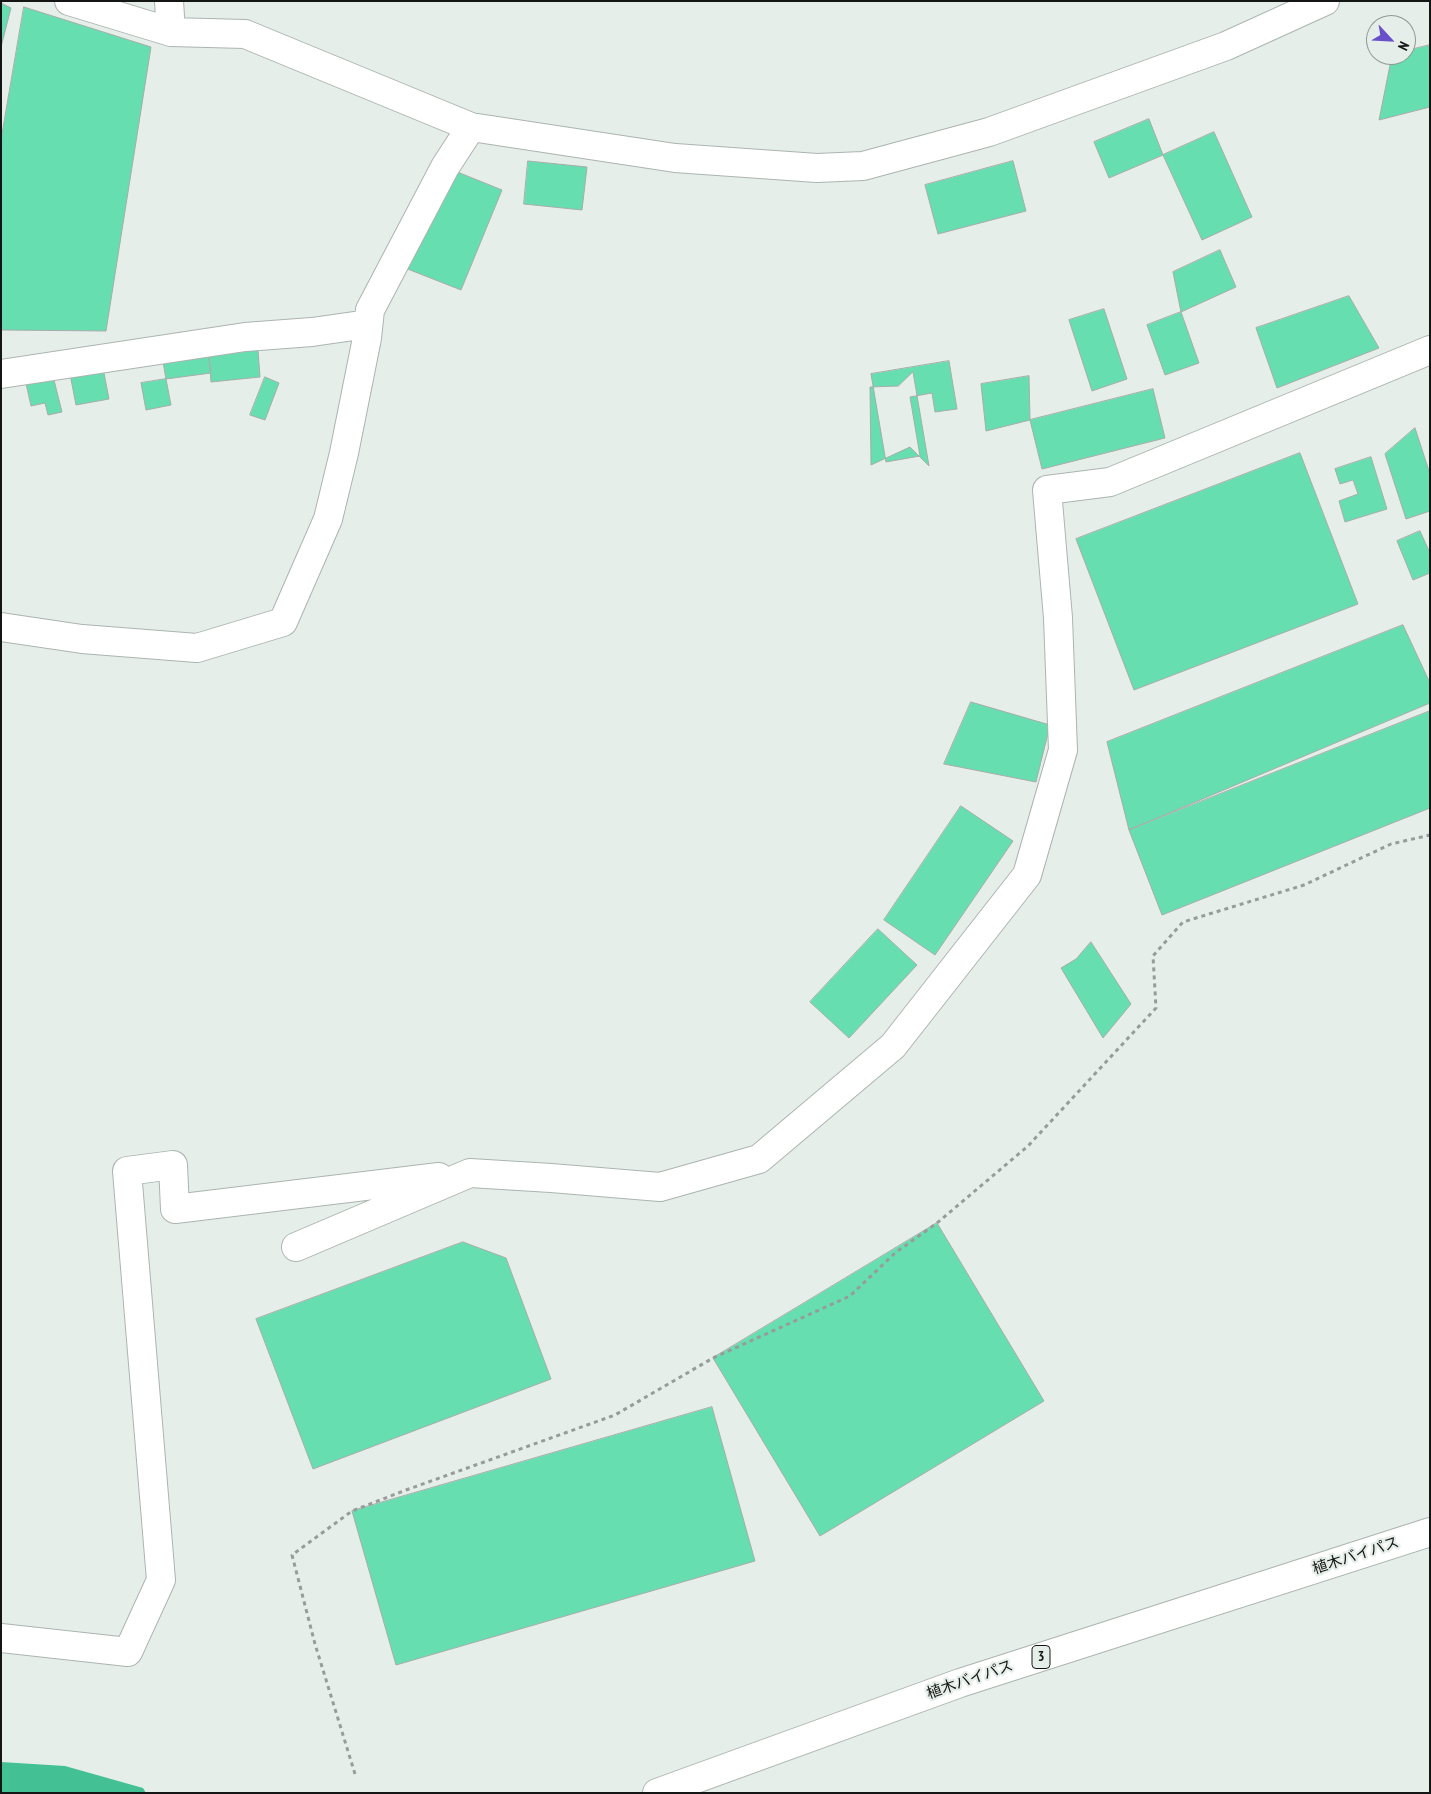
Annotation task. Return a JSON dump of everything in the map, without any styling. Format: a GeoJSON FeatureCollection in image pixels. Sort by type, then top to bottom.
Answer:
{"type":"FeatureCollection","features":[{"type":"Feature","properties":{"kind":"main road"},"geometry":{"type":"LineString","coordinates":[[69,1],[171,32],[244,34],[471,127],[675,158],[818,168],[862,166],[988,132],[1226,46],[1325,1]]}},
{"type":"Feature","properties":{"kind":"main road"},"geometry":{"type":"LineString","coordinates":[[170,1],[171,32]]}},
{"type":"Feature","properties":{"kind":"main road"},"geometry":{"type":"LineString","coordinates":[[1,627],[82,639],[196,648],[283,622],[328,519],[344,453],[367,338],[370,310],[446,167],[471,127]]}},
{"type":"Feature","properties":{"kind":"main road"},"geometry":{"type":"LineString","coordinates":[[1,374],[245,337],[312,332],[368,324]]}},
{"type":"Feature","properties":{"kind":"main road"},"geometry":{"type":"LineString","coordinates":[[1,1638],[128,1652],[161,1580],[127,1172],[173,1165],[175,1209],[470,1174],[551,1178],[660,1187],[759,1159],[893,1046],[1027,875],[1063,750],[1058,618],[1048,490],[1110,482],[1430,350]]}},
{"type":"Feature","properties":{"kind":"main road"},"geometry":{"type":"LineString","coordinates":[[296,1248],[470,1174]]}},
{"type":"Feature","properties":{"kind":"main road","name":"植木バイパス"},"geometry":{"type":"LineString","coordinates":[[657,1793],[960,1682],[1430,1532]]}},
{"type":"Feature","properties":{"kind":"path"},"geometry":{"type":"LineString","coordinates":[[355,1774],[315,1644],[292,1555],[352,1511],[615,1416],[713,1358],[850,1296],[895,1253],[937,1222],[1028,1146],[1156,1008],[1153,956],[1183,922],[1304,885],[1391,844],[1430,834]]}},
{"type":"Feature","properties":{"kind":"green space"},"geometry":{"type":"Polygon","coordinates":[[[1,1762],[65,1766],[143,1788],[146,1793],[1,1793],[1,1762]]]}},
{"type":"Feature","properties":{"kind":"building"},"geometry":{"type":"Polygon","coordinates":[[[1,3],[11,8],[1,47],[1,3]]]}},
{"type":"Feature","properties":{"kind":"building"},"geometry":{"type":"Polygon","coordinates":[[[24,7],[151,47],[106,331],[1,330],[1,140],[24,7]]]}},
{"type":"Feature","properties":{"kind":"building"},"geometry":{"type":"Polygon","coordinates":[[[1430,45],[1430,107],[1379,120],[1390,65],[1416,65],[1416,48],[1430,45]]]}},
{"type":"Feature","properties":{"kind":"building"},"geometry":{"type":"Polygon","coordinates":[[[1149,119],[1163,155],[1109,178],[1094,142],[1149,119]]]}},
{"type":"Feature","properties":{"kind":"building"},"geometry":{"type":"Polygon","coordinates":[[[1214,132],[1252,217],[1202,240],[1163,155],[1214,132]]]}},
{"type":"Feature","properties":{"kind":"building"},"geometry":{"type":"Polygon","coordinates":[[[528,161],[587,167],[582,210],[524,204],[528,161]]]}},
{"type":"Feature","properties":{"kind":"building"},"geometry":{"type":"Polygon","coordinates":[[[1013,161],[1026,211],[938,234],[925,185],[1013,161]]]}},
{"type":"Feature","properties":{"kind":"building"},"geometry":{"type":"Polygon","coordinates":[[[445,167],[502,190],[461,290],[405,268],[445,167]]]}},
{"type":"Feature","properties":{"kind":"building"},"geometry":{"type":"Polygon","coordinates":[[[1220,250],[1236,287],[1181,312],[1173,272],[1220,250]]]}},
{"type":"Feature","properties":{"kind":"building"},"geometry":{"type":"Polygon","coordinates":[[[1349,296],[1379,348],[1277,388],[1256,328],[1349,296]]]}},
{"type":"Feature","properties":{"kind":"building"},"geometry":{"type":"Polygon","coordinates":[[[1104,309],[1127,379],[1092,391],[1069,320],[1104,309]]]}},
{"type":"Feature","properties":{"kind":"building"},"geometry":{"type":"Polygon","coordinates":[[[1181,312],[1199,363],[1165,375],[1147,325],[1181,312]]]}},
{"type":"Feature","properties":{"kind":"building"},"geometry":{"type":"Polygon","coordinates":[[[207,343],[211,373],[166,379],[161,350],[207,343]]]}},
{"type":"Feature","properties":{"kind":"building"},"geometry":{"type":"Polygon","coordinates":[[[258,350],[260,377],[211,382],[209,355],[258,350]]]}},
{"type":"Feature","properties":{"kind":"building"},"geometry":{"type":"Polygon","coordinates":[[[949,361],[957,409],[935,412],[932,393],[910,397],[920,456],[886,462],[871,374],[949,361]]]}},
{"type":"Feature","properties":{"kind":"building"},"geometry":{"type":"Polygon","coordinates":[[[102,363],[109,399],[76,405],[69,369],[102,363]]]}},
{"type":"Feature","properties":{"kind":"building"},"geometry":{"type":"Polygon","coordinates":[[[52,372],[62,412],[48,415],[45,403],[31,406],[25,379],[52,372]]]}},
{"type":"Feature","properties":{"kind":"building"},"geometry":{"type":"Polygon","coordinates":[[[913,372],[929,466],[910,447],[871,465],[870,387],[898,386],[913,372]]]}},
{"type":"Feature","properties":{"kind":"building"},"geometry":{"type":"Polygon","coordinates":[[[1029,376],[1030,420],[986,431],[981,384],[1029,376]]]}},
{"type":"Feature","properties":{"kind":"building"},"geometry":{"type":"Polygon","coordinates":[[[265,377],[279,383],[265,420],[250,415],[265,377]]]}},
{"type":"Feature","properties":{"kind":"building"},"geometry":{"type":"Polygon","coordinates":[[[166,379],[171,405],[146,410],[141,383],[166,379]]]}},
{"type":"Feature","properties":{"kind":"building"},"geometry":{"type":"Polygon","coordinates":[[[1153,389],[1165,438],[1042,469],[1030,420],[1153,389]]]}},
{"type":"Feature","properties":{"kind":"building"},"geometry":{"type":"Polygon","coordinates":[[[1415,428],[1430,474],[1430,511],[1406,519],[1385,454],[1415,428]]]}},
{"type":"Feature","properties":{"kind":"building"},"geometry":{"type":"Polygon","coordinates":[[[1300,453],[1358,604],[1134,690],[1076,539],[1300,453]]]}},
{"type":"Feature","properties":{"kind":"building"},"geometry":{"type":"Polygon","coordinates":[[[1371,457],[1387,509],[1345,522],[1339,501],[1358,494],[1353,480],[1340,484],[1335,469],[1371,457]]]}},
{"type":"Feature","properties":{"kind":"building"},"geometry":{"type":"Polygon","coordinates":[[[1420,531],[1430,553],[1430,573],[1413,580],[1397,541],[1420,531]]]}},
{"type":"Feature","properties":{"kind":"building"},"geometry":{"type":"Polygon","coordinates":[[[1403,625],[1430,683],[1430,703],[1129,830],[1107,742],[1403,625]]]}},
{"type":"Feature","properties":{"kind":"building"},"geometry":{"type":"Polygon","coordinates":[[[971,702],[1050,725],[1036,782],[944,764],[971,702]]]}},
{"type":"Feature","properties":{"kind":"building"},"geometry":{"type":"Polygon","coordinates":[[[1430,711],[1430,808],[1162,915],[1129,830],[1430,711]]]}},
{"type":"Feature","properties":{"kind":"building"},"geometry":{"type":"Polygon","coordinates":[[[961,806],[1013,841],[935,955],[884,920],[961,806]]]}},
{"type":"Feature","properties":{"kind":"building"},"geometry":{"type":"Polygon","coordinates":[[[878,929],[917,965],[849,1038],[810,1002],[878,929]]]}},
{"type":"Feature","properties":{"kind":"building"},"geometry":{"type":"Polygon","coordinates":[[[1091,942],[1131,1004],[1103,1038],[1061,968],[1076,959],[1091,942]]]}},
{"type":"Feature","properties":{"kind":"building"},"geometry":{"type":"Polygon","coordinates":[[[937,1223],[1044,1401],[820,1536],[713,1358],[937,1223]]]}},
{"type":"Feature","properties":{"kind":"building"},"geometry":{"type":"Polygon","coordinates":[[[463,1242],[506,1258],[551,1379],[313,1469],[256,1319],[463,1242]]]}},
{"type":"Feature","properties":{"kind":"building"},"geometry":{"type":"Polygon","coordinates":[[[712,1407],[755,1561],[396,1665],[352,1511],[712,1407]]]}}]}
